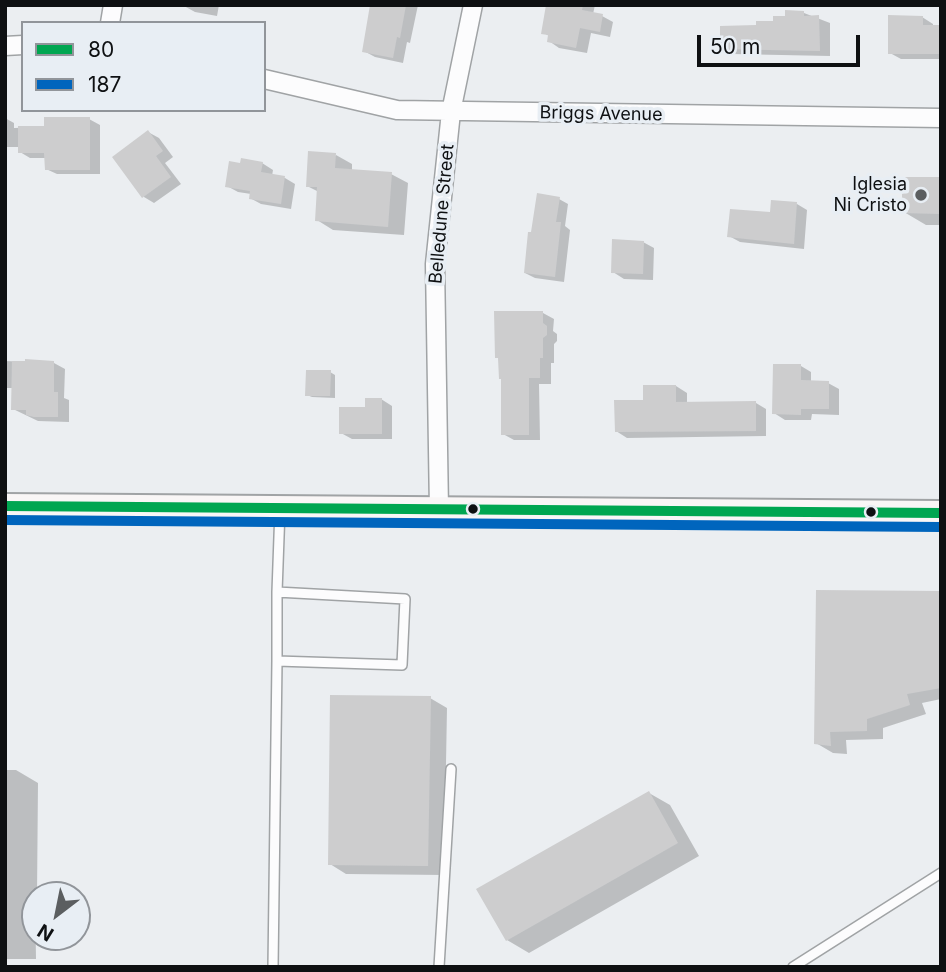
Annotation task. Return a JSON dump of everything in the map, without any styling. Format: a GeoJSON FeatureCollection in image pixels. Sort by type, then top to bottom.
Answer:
{"type":"FeatureCollection","features":[{"type":"Feature","properties":{"kind":"street","name":"Belledune Street"},"geometry":{"type":"LineString","coordinates":[[439,510],[435,264],[451,112],[473,5]]}},
{"type":"Feature","properties":{"kind":"street","name":"Briggs Avenue"},"geometry":{"type":"LineString","coordinates":[[266,79],[397,110],[941,118]]}},
{"type":"Feature","properties":{"kind":"street"},"geometry":{"type":"LineString","coordinates":[[5,506],[941,513]]}},
{"type":"Feature","properties":{"kind":"lane"},"geometry":{"type":"LineString","coordinates":[[273,967],[280,508]]}},
{"type":"Feature","properties":{"kind":"lane"},"geometry":{"type":"LineString","coordinates":[[277,592],[405,599],[402,665],[278,661]]}},
{"type":"Feature","properties":{"kind":"lane"},"geometry":{"type":"LineString","coordinates":[[439,967],[451,769]]}},
{"type":"Feature","properties":{"kind":"lane"},"geometry":{"type":"LineString","coordinates":[[793,967],[941,873]]}},
{"type":"Feature","properties":{"kind":"building"},"geometry":{"type":"Polygon","coordinates":[[[370,5],[406,5],[393,58],[362,52],[370,5]]]}},
{"type":"Feature","properties":{"kind":"building"},"geometry":{"type":"Polygon","coordinates":[[[546,5],[583,5],[582,10],[603,14],[600,32],[580,28],[576,48],[547,42],[548,35],[541,34],[546,5]]]}},
{"type":"Feature","properties":{"kind":"building"},"geometry":{"type":"Polygon","coordinates":[[[785,10],[804,11],[804,16],[819,15],[820,51],[720,49],[720,26],[756,25],[756,21],[773,21],[773,16],[785,16],[785,10]]]}},
{"type":"Feature","properties":{"kind":"building"},"geometry":{"type":"Polygon","coordinates":[[[888,15],[923,16],[923,25],[941,25],[941,54],[888,54],[888,15]]]}},
{"type":"Feature","properties":{"kind":"building"},"geometry":{"type":"Polygon","coordinates":[[[44,117],[90,117],[90,170],[45,170],[44,153],[18,153],[18,126],[44,126],[44,117]]]}},
{"type":"Feature","properties":{"kind":"building"},"geometry":{"type":"Polygon","coordinates":[[[148,130],[163,151],[156,156],[171,177],[142,198],[112,157],[148,130]]]}},
{"type":"Feature","properties":{"kind":"building"},"geometry":{"type":"Polygon","coordinates":[[[308,151],[336,153],[335,168],[392,172],[388,227],[315,221],[317,187],[306,187],[308,151]]]}},
{"type":"Feature","properties":{"kind":"building"},"geometry":{"type":"Polygon","coordinates":[[[241,158],[263,162],[261,172],[285,176],[281,204],[249,199],[250,191],[225,187],[229,161],[240,163],[241,158]]]}},
{"type":"Feature","properties":{"kind":"building","name":"Iglesia Ni Cristo"},"geometry":{"type":"Polygon","coordinates":[[[902,177],[941,177],[941,214],[902,213],[902,177]]]}},
{"type":"Feature","properties":{"kind":"building"},"geometry":{"type":"Polygon","coordinates":[[[537,193],[560,197],[556,222],[561,222],[555,277],[524,273],[528,232],[531,232],[537,193]]]}},
{"type":"Feature","properties":{"kind":"building"},"geometry":{"type":"Polygon","coordinates":[[[771,200],[797,202],[794,244],[727,237],[730,209],[770,212],[771,200]]]}},
{"type":"Feature","properties":{"kind":"building"},"geometry":{"type":"Polygon","coordinates":[[[612,239],[644,241],[643,274],[611,273],[612,239]]]}},
{"type":"Feature","properties":{"kind":"building"},"geometry":{"type":"Polygon","coordinates":[[[494,311],[543,311],[547,335],[543,338],[540,378],[529,378],[529,435],[501,435],[501,379],[498,358],[495,358],[494,311]]]}},
{"type":"Feature","properties":{"kind":"building"},"geometry":{"type":"Polygon","coordinates":[[[12,361],[54,361],[54,392],[58,392],[58,417],[34,417],[26,415],[26,410],[11,410],[12,361]]]}},
{"type":"Feature","properties":{"kind":"building"},"geometry":{"type":"Polygon","coordinates":[[[773,364],[801,364],[801,380],[829,381],[829,409],[801,409],[801,415],[772,414],[773,364]]]}},
{"type":"Feature","properties":{"kind":"building"},"geometry":{"type":"Polygon","coordinates":[[[306,370],[331,370],[330,396],[305,396],[306,370]]]}},
{"type":"Feature","properties":{"kind":"building"},"geometry":{"type":"Polygon","coordinates":[[[643,385],[676,385],[676,402],[756,401],[756,431],[615,432],[614,400],[643,400],[643,385]]]}},
{"type":"Feature","properties":{"kind":"building"},"geometry":{"type":"Polygon","coordinates":[[[365,398],[382,398],[382,434],[339,434],[339,407],[365,407],[365,398]]]}},
{"type":"Feature","properties":{"kind":"building"},"geometry":{"type":"Polygon","coordinates":[[[816,590],[941,591],[941,688],[907,694],[910,705],[867,719],[867,731],[830,732],[831,746],[814,744],[816,590]]]}},
{"type":"Feature","properties":{"kind":"building"},"geometry":{"type":"Polygon","coordinates":[[[330,695],[431,696],[428,866],[328,865],[330,695]]]}},
{"type":"Feature","properties":{"kind":"building"},"geometry":{"type":"Polygon","coordinates":[[[649,791],[678,843],[506,941],[476,889],[649,791]]]}},
{"type":"Feature","properties":{"kind":"transit line","name":"80"},"geometry":{"type":"LineString","coordinates":[[5,506],[941,513]]}},
{"type":"Feature","properties":{"kind":"transit line","name":"187"},"geometry":{"type":"LineString","coordinates":[[5,520],[941,527]]}},
{"type":"Feature","properties":{"kind":"place","name":"Iglesia Ni Cristo"},"geometry":{"type":"Point","coordinates":[921,195]}}]}
